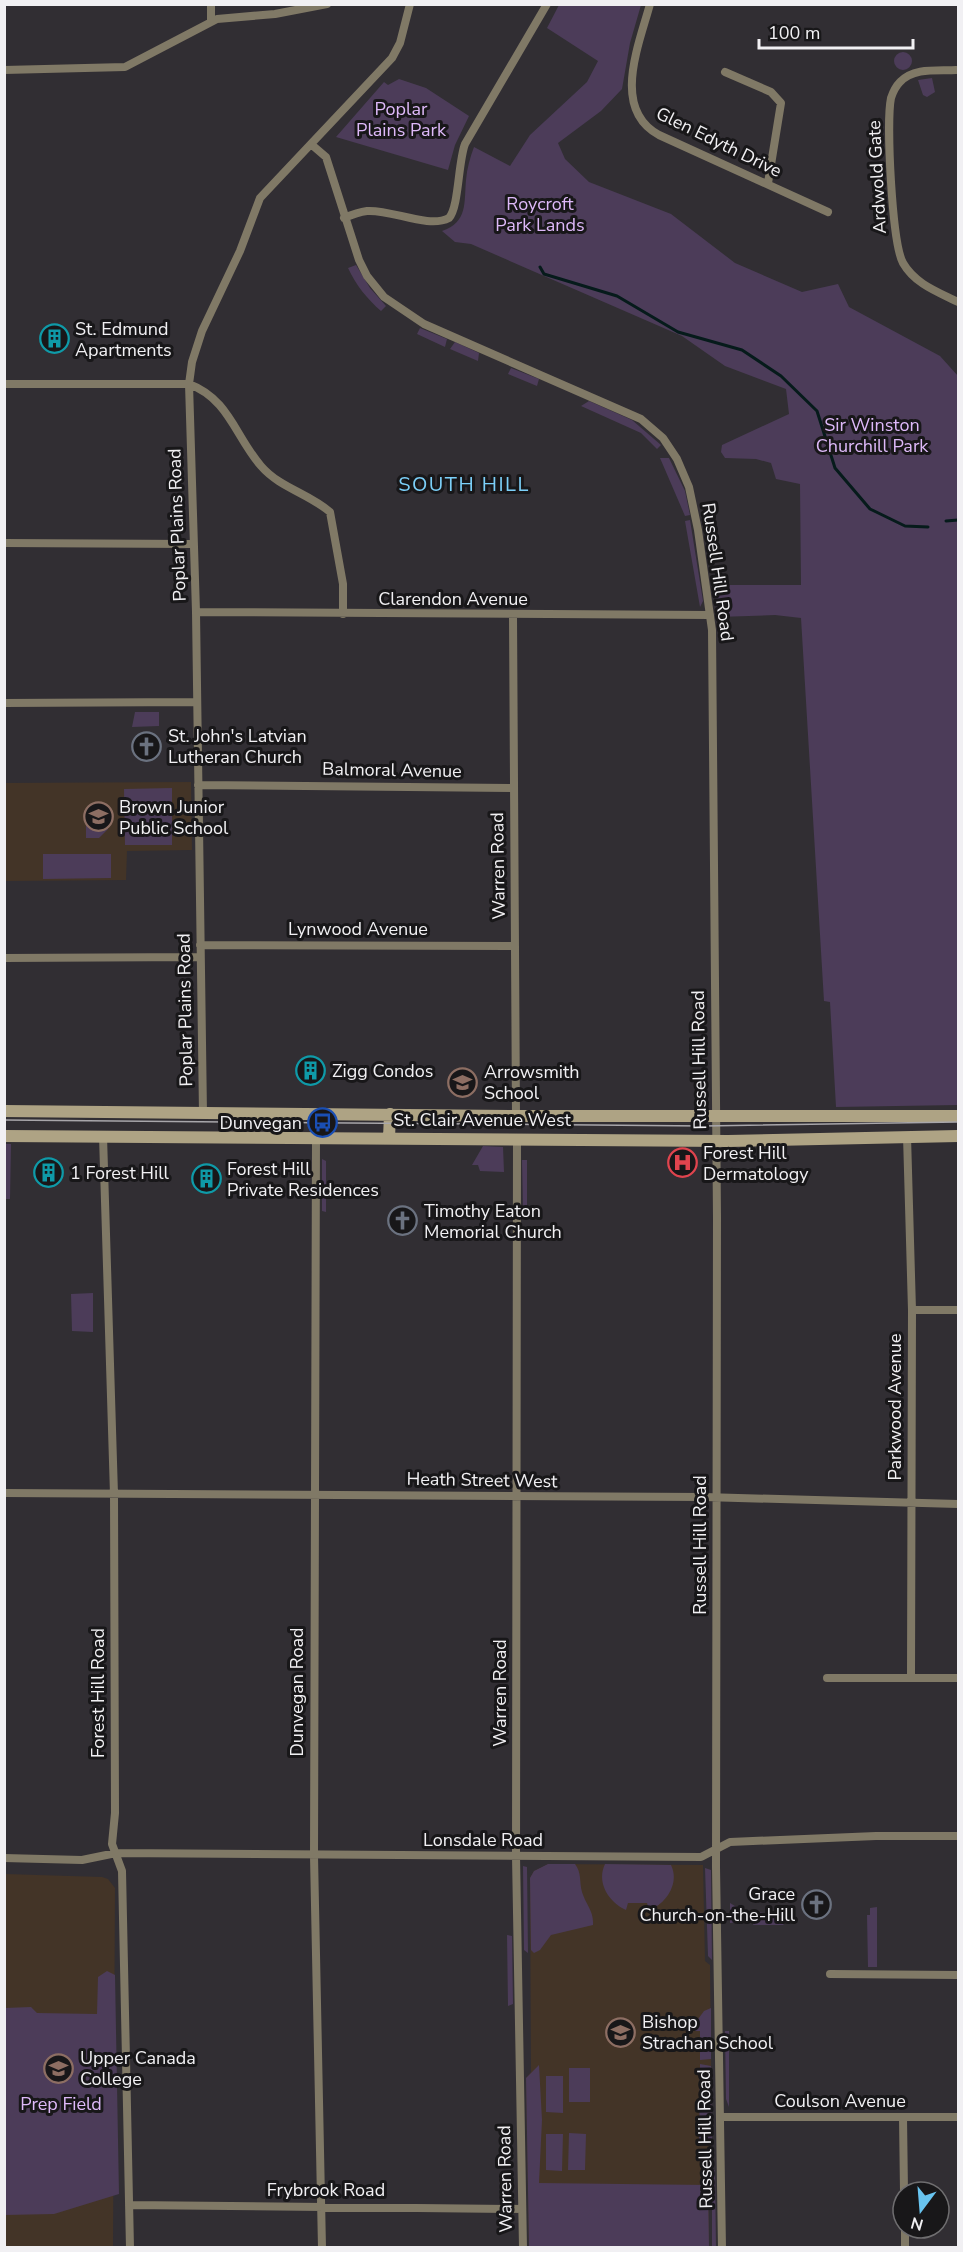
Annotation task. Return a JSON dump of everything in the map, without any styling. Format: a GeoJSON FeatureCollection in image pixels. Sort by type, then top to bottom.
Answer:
{"type":"FeatureCollection","features":[{"type":"Feature","properties":{"kind":"main road","name":"St. Clair Avenue West"},"geometry":{"type":"LineString","coordinates":[[4,1112],[516,1116],[958,1116]]}},
{"type":"Feature","properties":{"kind":"main road"},"geometry":{"type":"LineString","coordinates":[[390,1114],[390,1138]]}},
{"type":"Feature","properties":{"kind":"main road","name":"St. Clair Avenue West"},"geometry":{"type":"LineString","coordinates":[[4,1136],[716,1140],[958,1136]]}},
{"type":"Feature","properties":{"kind":"street"},"geometry":{"type":"LineString","coordinates":[[211,4],[211,21]]}},
{"type":"Feature","properties":{"kind":"street"},"geometry":{"type":"LineString","coordinates":[[4,70],[125,67],[211,21],[327,4]]}},
{"type":"Feature","properties":{"kind":"street"},"geometry":{"type":"LineString","coordinates":[[344,218],[369,211],[439,222],[449,218],[456,203],[459,163],[465,144],[547,4]]}},
{"type":"Feature","properties":{"kind":"street","name":"Glen Edyth Drive"},"geometry":{"type":"LineString","coordinates":[[650,4],[631,92],[638,118],[659,135],[828,212]]}},
{"type":"Feature","properties":{"kind":"street","name":"Poplar Plains Road"},"geometry":{"type":"LineString","coordinates":[[203,1114],[195,702],[196,612],[192,544],[189,384],[192,362],[202,331],[240,251],[260,198],[392,58],[400,43],[409,5]]}},
{"type":"Feature","properties":{"kind":"street","name":"Ardwold Gate"},"geometry":{"type":"LineString","coordinates":[[957,70],[919,72],[904,78],[893,93],[890,112],[894,212],[899,254],[907,269],[920,282],[958,302]]}},
{"type":"Feature","properties":{"kind":"street"},"geometry":{"type":"LineString","coordinates":[[725,72],[771,92],[781,103],[768,183]]}},
{"type":"Feature","properties":{"kind":"street","name":"Russell Hill Road"},"geometry":{"type":"LineString","coordinates":[[312,145],[326,157],[344,218],[367,276],[395,306],[424,324],[641,419],[663,438],[677,459],[693,500],[710,615],[716,1115],[716,1848],[722,2117],[722,2247]]}},
{"type":"Feature","properties":{"kind":"street"},"geometry":{"type":"LineString","coordinates":[[4,384],[189,384],[201,389],[225,408],[249,450],[274,479],[330,512],[343,584],[343,614]]}},
{"type":"Feature","properties":{"kind":"street"},"geometry":{"type":"LineString","coordinates":[[4,543],[192,544]]}},
{"type":"Feature","properties":{"kind":"street","name":"Clarendon Avenue"},"geometry":{"type":"LineString","coordinates":[[196,612],[513,616],[710,615]]}},
{"type":"Feature","properties":{"kind":"street","name":"Warren Road"},"geometry":{"type":"LineString","coordinates":[[513,616],[516,1116]]}},
{"type":"Feature","properties":{"kind":"street"},"geometry":{"type":"LineString","coordinates":[[4,703],[195,702]]}},
{"type":"Feature","properties":{"kind":"street","name":"Balmoral Avenue"},"geometry":{"type":"LineString","coordinates":[[198,785],[514,788]]}},
{"type":"Feature","properties":{"kind":"street","name":"Lynwood Avenue"},"geometry":{"type":"LineString","coordinates":[[200,945],[515,946]]}},
{"type":"Feature","properties":{"kind":"street"},"geometry":{"type":"LineString","coordinates":[[4,958],[200,957]]}},
{"type":"Feature","properties":{"kind":"street","name":"Forest Hill Road"},"geometry":{"type":"LineString","coordinates":[[103,1136],[114,1494],[115,1813],[112,1844],[122,1872],[130,2247]]}},
{"type":"Feature","properties":{"kind":"street","name":"Parkwood Avenue"},"geometry":{"type":"LineString","coordinates":[[908,1136],[912,1310],[911,1677]]}},
{"type":"Feature","properties":{"kind":"street","name":"Dunvegan Road"},"geometry":{"type":"LineString","coordinates":[[316,1137],[314,1856],[322,2247]]}},
{"type":"Feature","properties":{"kind":"street","name":"Warren Road"},"geometry":{"type":"LineString","coordinates":[[517,1138],[516,1856],[523,2247]]}},
{"type":"Feature","properties":{"kind":"street"},"geometry":{"type":"LineString","coordinates":[[912,1310],[958,1310]]}},
{"type":"Feature","properties":{"kind":"street","name":"Heath Street West"},"geometry":{"type":"LineString","coordinates":[[4,1493],[314,1493],[958,1503]]}},
{"type":"Feature","properties":{"kind":"street"},"geometry":{"type":"LineString","coordinates":[[827,1678],[958,1678]]}},
{"type":"Feature","properties":{"kind":"street","name":"Lonsdale Road"},"geometry":{"type":"LineString","coordinates":[[4,1858],[82,1860],[116,1854],[701,1857],[730,1842],[876,1836],[958,1836]]}},
{"type":"Feature","properties":{"kind":"street"},"geometry":{"type":"LineString","coordinates":[[830,1974],[958,1975]]}},
{"type":"Feature","properties":{"kind":"street","name":"Coulson Avenue"},"geometry":{"type":"LineString","coordinates":[[722,2117],[958,2117]]}},
{"type":"Feature","properties":{"kind":"street"},"geometry":{"type":"LineString","coordinates":[[903,2118],[904,2180]]}},
{"type":"Feature","properties":{"kind":"street","name":"Frybrook Road"},"geometry":{"type":"LineString","coordinates":[[129,2205],[321,2205],[522,2209]]}},
{"type":"Feature","properties":{"kind":"shaded area","name":"Brown Junior Public School"},"geometry":{"type":"Polygon","coordinates":[[[191,782],[192,850],[127,851],[126,880],[5,881],[4,783],[191,782]]]}},
{"type":"Feature","properties":{"kind":"shaded area","name":"Bishop Strachan School"},"geometry":{"type":"Polygon","coordinates":[[[548,1864],[703,1865],[705,1961],[710,1965],[712,2141],[708,2162],[709,2247],[529,2247],[526,2078],[531,2072],[530,1878],[534,1871],[548,1864]]]}},
{"type":"Feature","properties":{"kind":"shaded area","name":"Upper Canada College"},"geometry":{"type":"Polygon","coordinates":[[[5,1874],[102,1877],[108,1879],[115,1888],[113,2247],[5,2248],[5,1874]]]}},
{"type":"Feature","properties":{"kind":"green space","name":"Sir Winston Churchill Park"},"geometry":{"type":"Polygon","coordinates":[[[559,5],[641,5],[630,43],[622,89],[601,111],[558,143],[565,159],[589,182],[671,214],[735,263],[802,292],[838,284],[849,307],[940,356],[958,376],[958,1105],[836,1107],[830,1002],[824,1001],[801,618],[775,615],[718,617],[714,585],[801,585],[800,484],[776,479],[771,463],[756,459],[725,458],[721,452],[722,445],[789,414],[786,389],[725,366],[682,336],[471,244],[455,242],[442,231],[456,222],[463,211],[467,171],[474,147],[510,166],[530,135],[587,82],[598,61],[547,28],[559,5]]]}},
{"type":"Feature","properties":{"kind":"green space"},"geometry":{"type":"Polygon","coordinates":[[[903,52],[909,55],[912,61],[909,67],[903,70],[897,67],[894,61],[897,55],[903,52]]]}},
{"type":"Feature","properties":{"kind":"green space"},"geometry":{"type":"Polygon","coordinates":[[[932,78],[935,92],[927,97],[923,95],[918,80],[932,78]]]}},
{"type":"Feature","properties":{"kind":"green space","name":"Poplar Plains Park"},"geometry":{"type":"Polygon","coordinates":[[[399,79],[426,88],[469,116],[455,145],[448,170],[336,137],[384,82],[388,85],[399,79]]]}},
{"type":"Feature","properties":{"kind":"green space"},"geometry":{"type":"Polygon","coordinates":[[[356,265],[370,288],[386,306],[381,311],[362,291],[351,274],[348,268],[356,265]]]}},
{"type":"Feature","properties":{"kind":"green space"},"geometry":{"type":"Polygon","coordinates":[[[420,328],[447,339],[445,347],[417,334],[420,328]]]}},
{"type":"Feature","properties":{"kind":"green space"},"geometry":{"type":"Polygon","coordinates":[[[455,342],[479,353],[478,361],[450,349],[455,342]]]}},
{"type":"Feature","properties":{"kind":"green space"},"geometry":{"type":"Polygon","coordinates":[[[511,368],[539,379],[537,386],[508,374],[511,368]]]}},
{"type":"Feature","properties":{"kind":"green space"},"geometry":{"type":"Polygon","coordinates":[[[589,401],[632,420],[661,445],[657,449],[641,433],[581,406],[589,401]]]}},
{"type":"Feature","properties":{"kind":"green space"},"geometry":{"type":"Polygon","coordinates":[[[660,458],[669,458],[685,491],[690,515],[685,516],[660,458]]]}},
{"type":"Feature","properties":{"kind":"green space"},"geometry":{"type":"Polygon","coordinates":[[[690,520],[703,601],[700,607],[685,521],[690,520]]]}},
{"type":"Feature","properties":{"kind":"green space"},"geometry":{"type":"Polygon","coordinates":[[[135,712],[159,712],[159,726],[132,727],[135,712]]]}},
{"type":"Feature","properties":{"kind":"green space"},"geometry":{"type":"Polygon","coordinates":[[[172,788],[172,845],[125,845],[124,789],[172,788]]]}},
{"type":"Feature","properties":{"kind":"green space"},"geometry":{"type":"Polygon","coordinates":[[[99,803],[108,813],[108,829],[99,838],[86,838],[86,811],[99,803]]]}},
{"type":"Feature","properties":{"kind":"green space"},"geometry":{"type":"Polygon","coordinates":[[[43,854],[111,854],[111,878],[43,879],[43,854]]]}},
{"type":"Feature","properties":{"kind":"green space"},"geometry":{"type":"Polygon","coordinates":[[[5,1144],[11,1144],[10,1199],[5,1199],[5,1144]]]}},
{"type":"Feature","properties":{"kind":"green space"},"geometry":{"type":"Polygon","coordinates":[[[483,1146],[503,1147],[504,1172],[480,1171],[478,1165],[472,1165],[483,1146]]]}},
{"type":"Feature","properties":{"kind":"green space"},"geometry":{"type":"Polygon","coordinates":[[[322,1159],[326,1161],[326,1212],[322,1211],[322,1159]]]}},
{"type":"Feature","properties":{"kind":"green space"},"geometry":{"type":"Polygon","coordinates":[[[522,1160],[527,1160],[527,1211],[523,1209],[522,1160]]]}},
{"type":"Feature","properties":{"kind":"green space"},"geometry":{"type":"Polygon","coordinates":[[[93,1293],[93,1332],[72,1331],[71,1294],[93,1293]]]}},
{"type":"Feature","properties":{"kind":"green space"},"geometry":{"type":"Polygon","coordinates":[[[548,1864],[575,1864],[580,1874],[582,1892],[592,1916],[593,1925],[551,1935],[540,1950],[534,1953],[531,1950],[530,1878],[534,1871],[548,1864]]]}},
{"type":"Feature","properties":{"kind":"green space"},"geometry":{"type":"Polygon","coordinates":[[[605,1864],[671,1865],[674,1879],[670,1892],[661,1903],[649,1910],[647,1903],[628,1903],[626,1910],[614,1902],[603,1885],[605,1864]]]}},
{"type":"Feature","properties":{"kind":"green space"},"geometry":{"type":"Polygon","coordinates":[[[523,1866],[527,1867],[528,1953],[524,1950],[523,1866]]]}},
{"type":"Feature","properties":{"kind":"green space"},"geometry":{"type":"Polygon","coordinates":[[[705,1868],[711,1870],[712,1960],[708,1956],[705,1868]]]}},
{"type":"Feature","properties":{"kind":"green space"},"geometry":{"type":"Polygon","coordinates":[[[730,1903],[743,1911],[741,1922],[730,1923],[730,1903]]]}},
{"type":"Feature","properties":{"kind":"green space"},"geometry":{"type":"Polygon","coordinates":[[[877,1907],[877,1967],[868,1967],[867,1915],[870,1915],[870,1908],[877,1907]]]}},
{"type":"Feature","properties":{"kind":"green space"},"geometry":{"type":"Polygon","coordinates":[[[757,1912],[773,1914],[784,1925],[753,1925],[757,1912]]]}},
{"type":"Feature","properties":{"kind":"green space"},"geometry":{"type":"Polygon","coordinates":[[[507,1935],[512,1936],[513,2004],[508,2006],[507,1935]]]}},
{"type":"Feature","properties":{"kind":"green space","name":"Prep Field"},"geometry":{"type":"Polygon","coordinates":[[[107,1971],[115,1975],[119,2194],[54,2214],[5,2215],[5,2008],[31,2007],[37,2013],[97,2014],[98,1977],[107,1971]]]}},
{"type":"Feature","properties":{"kind":"green space"},"geometry":{"type":"Polygon","coordinates":[[[711,2008],[711,2059],[700,2060],[700,2031],[695,2031],[693,2026],[704,2011],[711,2008]]]}},
{"type":"Feature","properties":{"kind":"green space"},"geometry":{"type":"Polygon","coordinates":[[[725,2031],[729,2031],[729,2107],[726,2099],[725,2031]]]}},
{"type":"Feature","properties":{"kind":"green space"},"geometry":{"type":"Polygon","coordinates":[[[700,2064],[711,2066],[712,2141],[699,2144],[700,2064]]]}},
{"type":"Feature","properties":{"kind":"green space"},"geometry":{"type":"Polygon","coordinates":[[[539,2065],[542,2120],[539,2183],[708,2185],[709,2247],[529,2247],[526,2078],[539,2065]]]}},
{"type":"Feature","properties":{"kind":"green space"},"geometry":{"type":"Polygon","coordinates":[[[569,2068],[590,2068],[590,2102],[569,2102],[569,2068]]]}},
{"type":"Feature","properties":{"kind":"green space"},"geometry":{"type":"Polygon","coordinates":[[[546,2076],[563,2076],[563,2113],[546,2112],[546,2076]]]}},
{"type":"Feature","properties":{"kind":"green space"},"geometry":{"type":"Polygon","coordinates":[[[569,2133],[586,2134],[585,2170],[568,2170],[569,2133]]]}},
{"type":"Feature","properties":{"kind":"green space"},"geometry":{"type":"Polygon","coordinates":[[[546,2134],[563,2134],[562,2171],[546,2170],[546,2134]]]}},
{"type":"Feature","properties":{"kind":"green space"},"geometry":{"type":"Polygon","coordinates":[[[712,2170],[715,2170],[716,2248],[712,2247],[712,2170]]]}},
{"type":"Feature","properties":{"kind":"waterway"},"geometry":{"type":"LineString","coordinates":[[540,267],[544,274],[617,296],[678,332],[742,350],[781,376],[817,411],[835,468],[870,509],[905,526],[928,527]]}},
{"type":"Feature","properties":{"kind":"waterway"},"geometry":{"type":"LineString","coordinates":[[946,521],[958,520]]}},
{"type":"Feature","properties":{"kind":"tram line"},"geometry":{"type":"LineString","coordinates":[[4,1120],[704,1126],[958,1122]]}},
{"type":"Feature","properties":{"kind":"place","name":"St. Edmund Apartments"},"geometry":{"type":"Point","coordinates":[54,339]}},
{"type":"Feature","properties":{"kind":"place","name":"St. John's Latvian Lutheran Church"},"geometry":{"type":"Point","coordinates":[147,746]}},
{"type":"Feature","properties":{"kind":"place","name":"Brown Junior Public School"},"geometry":{"type":"Point","coordinates":[98,817]}},
{"type":"Feature","properties":{"kind":"place","name":"Zigg Condos"},"geometry":{"type":"Point","coordinates":[311,1071]}},
{"type":"Feature","properties":{"kind":"place","name":"Arrowsmith School"},"geometry":{"type":"Point","coordinates":[463,1082]}},
{"type":"Feature","properties":{"kind":"place","name":"Dunvegan"},"geometry":{"type":"Point","coordinates":[323,1123]}},
{"type":"Feature","properties":{"kind":"place","name":"Forest Hill Dermatology"},"geometry":{"type":"Point","coordinates":[682,1163]}},
{"type":"Feature","properties":{"kind":"place","name":"1 Forest Hill"},"geometry":{"type":"Point","coordinates":[49,1173]}},
{"type":"Feature","properties":{"kind":"place","name":"Forest Hill Private Residences"},"geometry":{"type":"Point","coordinates":[206,1179]}},
{"type":"Feature","properties":{"kind":"place","name":"Timothy Eaton Memorial Church"},"geometry":{"type":"Point","coordinates":[403,1221]}},
{"type":"Feature","properties":{"kind":"place","name":"Grace Church-on-the-Hill"},"geometry":{"type":"Point","coordinates":[816,1904]}},
{"type":"Feature","properties":{"kind":"place","name":"Bishop Strachan School"},"geometry":{"type":"Point","coordinates":[621,2032]}},
{"type":"Feature","properties":{"kind":"place","name":"Upper Canada College"},"geometry":{"type":"Point","coordinates":[59,2068]}},
{"type":"Feature","properties":{"kind":"district","name":"SOUTH HILL"},"geometry":{"type":"Point","coordinates":[464,484]}},
{"type":"Feature","properties":{"kind":"park label","name":"Roycroft Park Lands"},"geometry":{"type":"Point","coordinates":[540,214]}}]}
